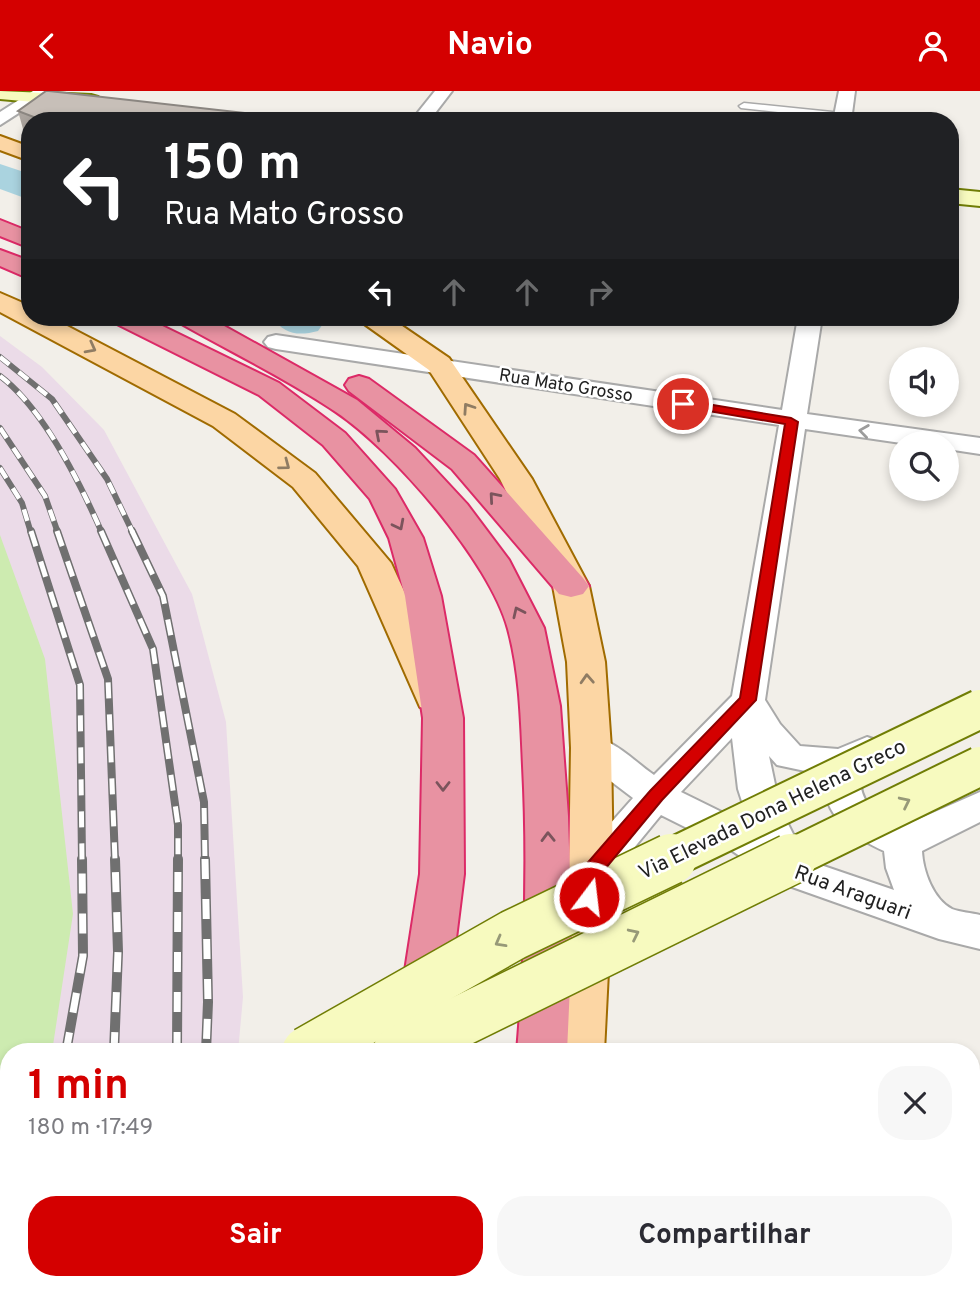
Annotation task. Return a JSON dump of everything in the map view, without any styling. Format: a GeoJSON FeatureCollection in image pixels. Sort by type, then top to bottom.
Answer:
{"type":"FeatureCollection","features":[{"type":"Feature","properties":{"kind":"highway"},"geometry":{"type":"LineString","coordinates":[[0,227],[21,237]]}},
{"type":"Feature","properties":{"kind":"highway"},"geometry":{"type":"LineString","coordinates":[[0,257],[21,267]]}},
{"type":"Feature","properties":{"kind":"highway"},"geometry":{"type":"LineString","coordinates":[[142,326],[269,389],[334,439],[384,496],[406,538],[423,596],[443,718],[442,874],[418,1043]]}},
{"type":"Feature","properties":{"kind":"highway"},"geometry":{"type":"LineString","coordinates":[[206,326],[347,406],[404,455],[455,511],[492,561],[526,628],[540,706],[548,816],[549,941],[543,1043]]}},
{"type":"Feature","properties":{"kind":"highway"},"geometry":{"type":"LineString","coordinates":[[221,326],[276,342],[356,383],[463,462],[571,586]]}},
{"type":"Feature","properties":{"kind":"main road"},"geometry":{"type":"LineString","coordinates":[[0,93],[42,93],[108,103]]}},
{"type":"Feature","properties":{"kind":"main road"},"geometry":{"type":"LineString","coordinates":[[0,142],[21,151]]}},
{"type":"Feature","properties":{"kind":"main road"},"geometry":{"type":"LineString","coordinates":[[959,197],[980,199]]}},
{"type":"Feature","properties":{"kind":"main road"},"geometry":{"type":"LineString","coordinates":[[0,301],[21,312]]}},
{"type":"Feature","properties":{"kind":"main road"},"geometry":{"type":"LineString","coordinates":[[47,326],[224,420],[304,480],[374,563],[443,718]]}},
{"type":"Feature","properties":{"kind":"main road"},"geometry":{"type":"LineString","coordinates":[[385,326],[439,364],[516,479],[571,586],[586,662],[591,748],[591,872],[580,1043]]}},
{"type":"Feature","properties":{"kind":"main road","name":"Via Elevada Dona Helena Greco"},"geometry":{"type":"LineString","coordinates":[[323,1043],[513,935],[980,709]]}},
{"type":"Feature","properties":{"kind":"main road"},"geometry":{"type":"LineString","coordinates":[[416,1043],[980,766]]}},
{"type":"Feature","properties":{"kind":"street"},"geometry":{"type":"LineString","coordinates":[[427,112],[444,91]]}},
{"type":"Feature","properties":{"kind":"street"},"geometry":{"type":"LineString","coordinates":[[843,112],[847,91]]}},
{"type":"Feature","properties":{"kind":"street"},"geometry":{"type":"LineString","coordinates":[[0,121],[42,93]]}},
{"type":"Feature","properties":{"kind":"street"},"geometry":{"type":"LineString","coordinates":[[793,871],[769,832],[756,794],[750,764],[748,700],[808,326]]}},
{"type":"Feature","properties":{"kind":"street","name":"Rua Mato Grosso"},"geometry":{"type":"LineString","coordinates":[[276,342],[439,364],[791,422],[980,446]]}},
{"type":"Feature","properties":{"kind":"street"},"geometry":{"type":"LineString","coordinates":[[748,700],[768,733],[789,757],[814,762],[843,762],[980,694]]}},
{"type":"Feature","properties":{"kind":"street"},"geometry":{"type":"LineString","coordinates":[[591,872],[656,796],[748,700]]}},
{"type":"Feature","properties":{"kind":"street","name":"Rua Araguari"},"geometry":{"type":"LineString","coordinates":[[591,748],[656,796],[744,841],[793,871],[939,922],[980,932]]}},
{"type":"Feature","properties":{"kind":"street"},"geometry":{"type":"LineString","coordinates":[[843,762],[840,780],[844,804],[859,820],[904,843]]}},
{"type":"Feature","properties":{"kind":"street"},"geometry":{"type":"LineString","coordinates":[[904,843],[980,806]]}},
{"type":"Feature","properties":{"kind":"street"},"geometry":{"type":"LineString","coordinates":[[904,843],[903,866],[911,891],[939,922]]}},
{"type":"Feature","properties":{"kind":"lane"},"geometry":{"type":"LineString","coordinates":[[744,106],[789,112]]}},
{"type":"Feature","properties":{"kind":"shaded area"},"geometry":{"type":"Polygon","coordinates":[[[0,336],[42,367],[104,430],[192,594],[226,722],[243,997],[239,1043],[0,1043],[0,336]]]}},
{"type":"Feature","properties":{"kind":"green space"},"geometry":{"type":"Polygon","coordinates":[[[0,535],[45,659],[73,914],[53,1043],[0,1043],[0,535]]]}},
{"type":"Feature","properties":{"kind":"building"},"geometry":{"type":"Polygon","coordinates":[[[46,91],[234,112],[21,112],[18,111],[46,91]]]}},
{"type":"Feature","properties":{"kind":"waterway"},"geometry":{"type":"LineString","coordinates":[[0,175],[21,184]]}},
{"type":"Feature","properties":{"kind":"railway"},"geometry":{"type":"LineString","coordinates":[[0,357],[52,399],[107,479],[133,533]]}},
{"type":"Feature","properties":{"kind":"railway"},"geometry":{"type":"LineString","coordinates":[[0,376],[16,390],[46,427],[72,470],[102,533]]}},
{"type":"Feature","properties":{"kind":"railway"},"geometry":{"type":"LineString","coordinates":[[0,428],[45,496],[58,533]]}},
{"type":"Feature","properties":{"kind":"railway"},"geometry":{"type":"LineString","coordinates":[[0,468],[22,503],[31,533]]}},
{"type":"Feature","properties":{"kind":"railway"},"geometry":{"type":"LineString","coordinates":[[31,531],[80,685],[82,860]]}},
{"type":"Feature","properties":{"kind":"railway"},"geometry":{"type":"LineString","coordinates":[[57,531],[108,679],[115,860]]}},
{"type":"Feature","properties":{"kind":"railway"},"geometry":{"type":"LineString","coordinates":[[101,531],[153,649],[178,825],[178,859]]}},
{"type":"Feature","properties":{"kind":"railway"},"geometry":{"type":"LineString","coordinates":[[132,531],[163,596],[204,802],[205,860]]}},
{"type":"Feature","properties":{"kind":"railway"},"geometry":{"type":"LineString","coordinates":[[68,1043],[83,956],[82,859]]}},
{"type":"Feature","properties":{"kind":"railway"},"geometry":{"type":"LineString","coordinates":[[114,1043],[118,952],[115,859]]}},
{"type":"Feature","properties":{"kind":"railway"},"geometry":{"type":"LineString","coordinates":[[177,1043],[178,859]]}},
{"type":"Feature","properties":{"kind":"railway"},"geometry":{"type":"LineString","coordinates":[[205,859],[206,1043]]}},
{"type":"Feature","properties":{"kind":"route"},"geometry":{"type":"LineString","coordinates":[[589,897],[591,872],[656,796],[748,700],[791,422],[683,404]]}}]}
